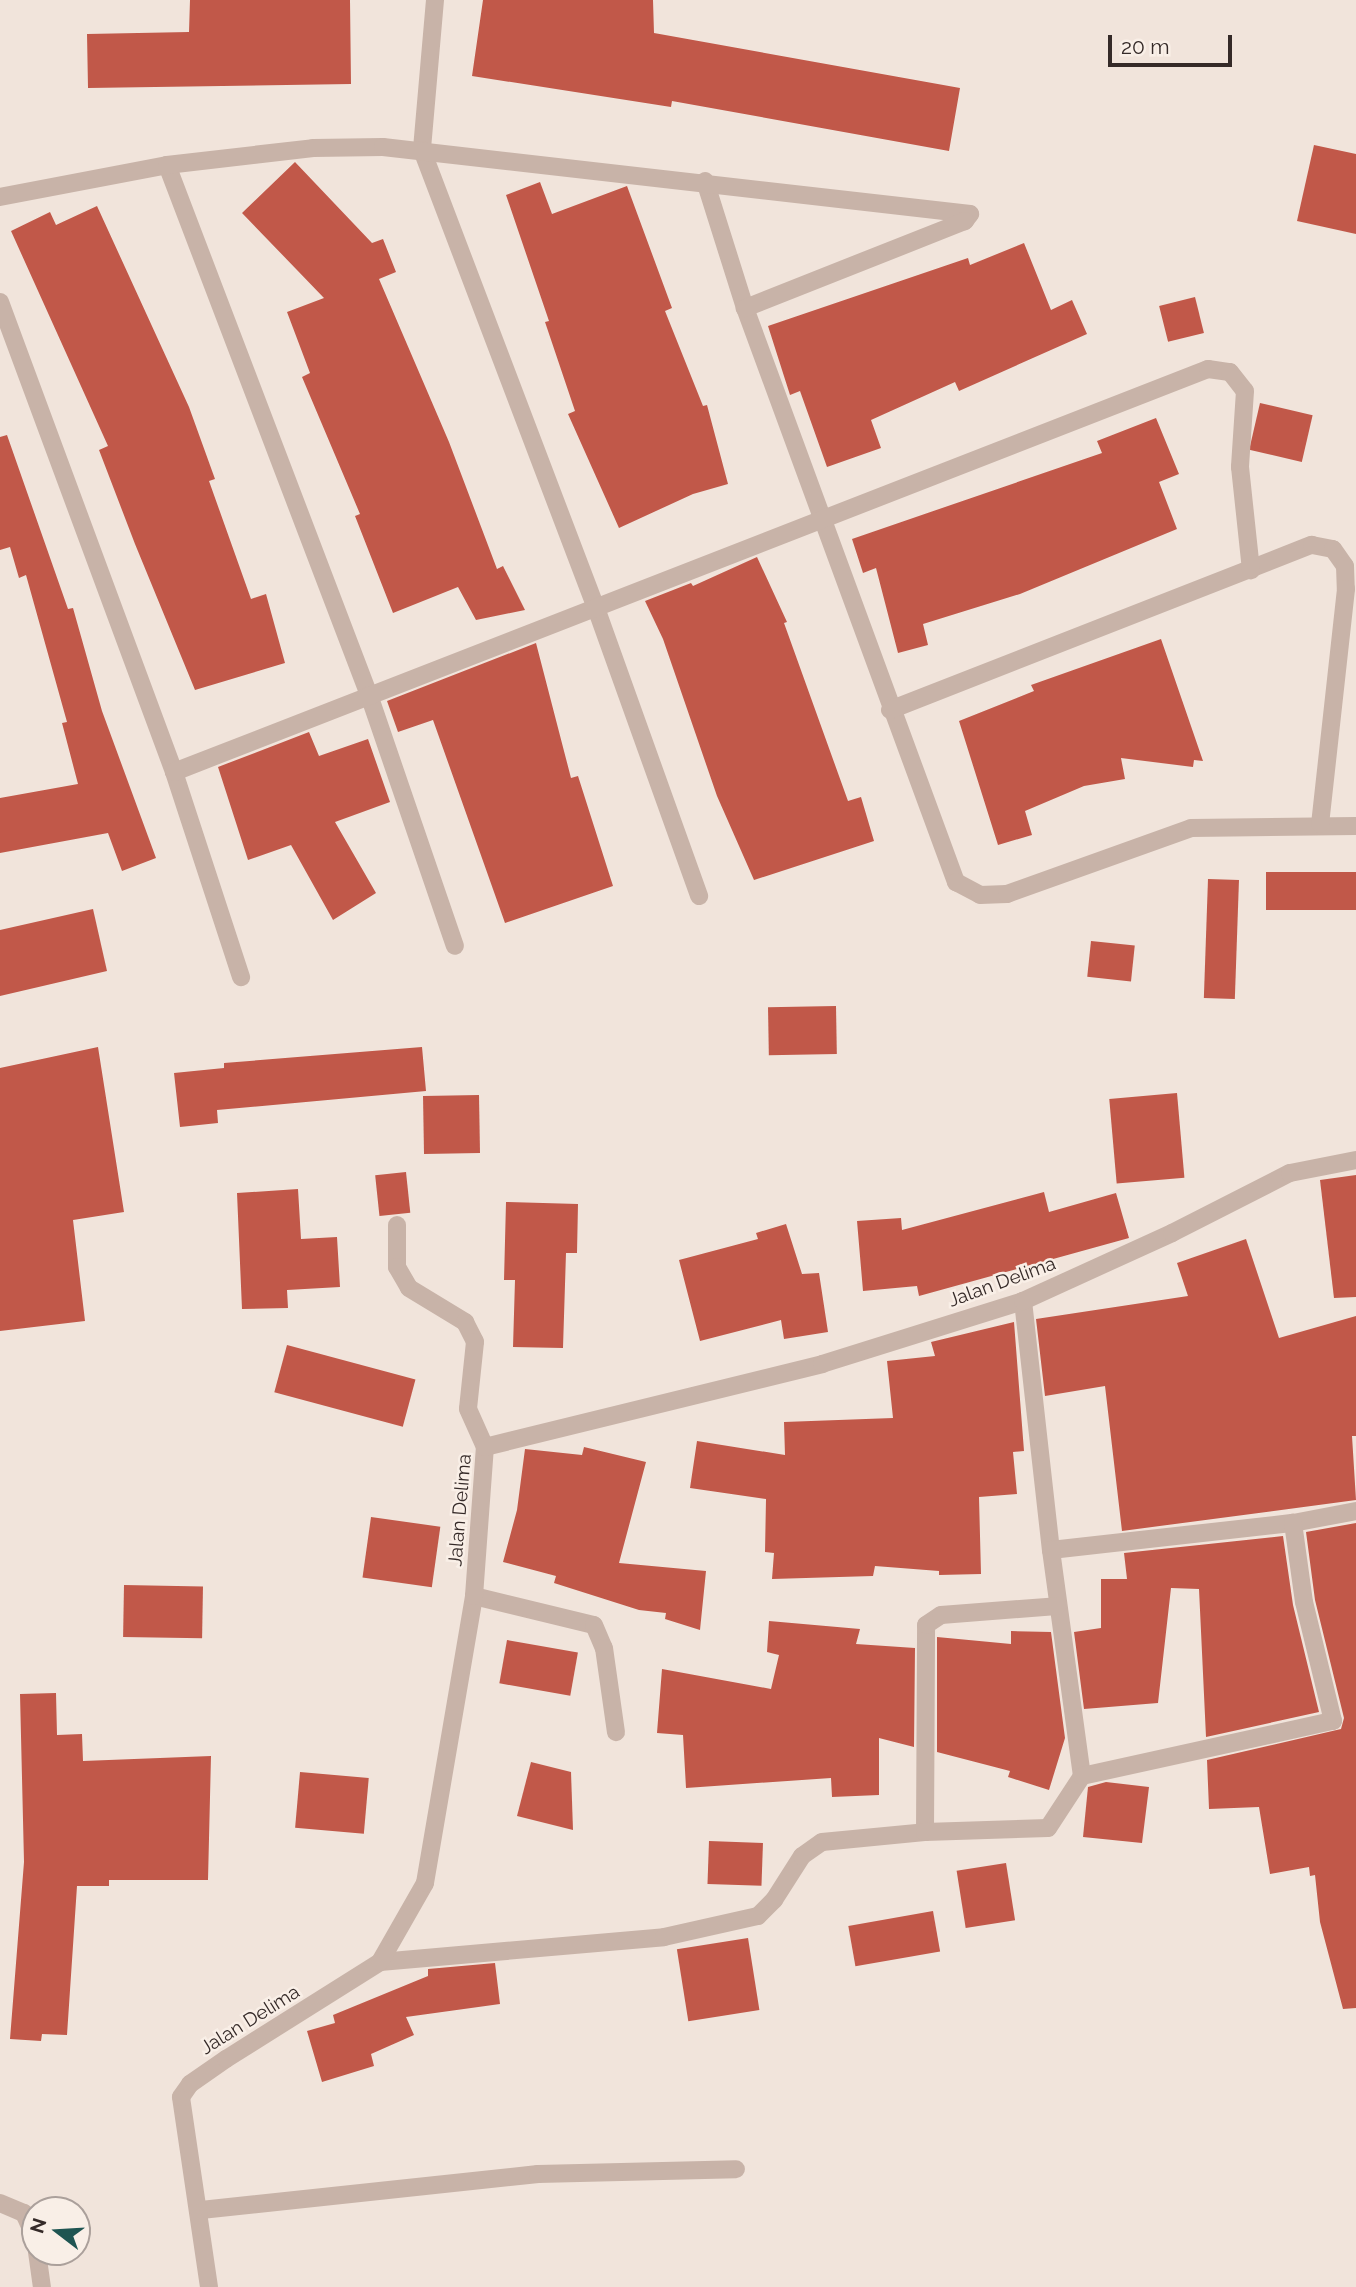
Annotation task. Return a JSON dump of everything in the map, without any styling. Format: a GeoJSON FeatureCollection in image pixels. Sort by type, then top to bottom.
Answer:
{"type":"FeatureCollection","features":[{"type":"Feature","properties":{"kind":"street"},"geometry":{"type":"LineString","coordinates":[[435,0],[422,150],[596,608],[699,896]]}},
{"type":"Feature","properties":{"kind":"street"},"geometry":{"type":"LineString","coordinates":[[0,197],[167,165],[313,148],[422,150],[970,214],[964,221],[745,308]]}},
{"type":"Feature","properties":{"kind":"street"},"geometry":{"type":"LineString","coordinates":[[167,165],[369,695],[455,946]]}},
{"type":"Feature","properties":{"kind":"street"},"geometry":{"type":"LineString","coordinates":[[705,181],[745,308],[824,517],[890,710],[956,882],[980,895],[1007,894],[1191,828],[1356,825]]}},
{"type":"Feature","properties":{"kind":"street"},"geometry":{"type":"LineString","coordinates":[[0,302],[174,772],[241,977]]}},
{"type":"Feature","properties":{"kind":"street"},"geometry":{"type":"LineString","coordinates":[[174,772],[1208,369],[1230,372],[1245,391],[1240,467],[1251,570]]}},
{"type":"Feature","properties":{"kind":"street"},"geometry":{"type":"LineString","coordinates":[[890,710],[1312,545],[1334,549],[1345,566],[1320,824]]}},
{"type":"Feature","properties":{"kind":"street","name":"Jalan Delima"},"geometry":{"type":"LineString","coordinates":[[209,2287],[201,2210],[181,2097],[190,2084],[380,1962],[425,1883],[474,1596],[485,1447],[822,1364],[1023,1300],[1172,1233],[1290,1173],[1356,1160]]}},
{"type":"Feature","properties":{"kind":"street"},"geometry":{"type":"LineString","coordinates":[[397,1225],[397,1267],[409,1287],[466,1322],[475,1342],[468,1409],[485,1447]]}},
{"type":"Feature","properties":{"kind":"street"},"geometry":{"type":"LineString","coordinates":[[380,1962],[664,1937],[758,1916],[775,1900],[802,1856],[822,1842],[925,1832],[1048,1828],[1082,1776],[1057,1606],[1023,1300]]}},
{"type":"Feature","properties":{"kind":"street"},"geometry":{"type":"LineString","coordinates":[[1051,1550],[1293,1523],[1356,1511]]}},
{"type":"Feature","properties":{"kind":"street"},"geometry":{"type":"LineString","coordinates":[[1082,1776],[1332,1721],[1304,1602],[1293,1523]]}},
{"type":"Feature","properties":{"kind":"street"},"geometry":{"type":"LineString","coordinates":[[474,1596],[594,1625],[604,1648],[616,1732]]}},
{"type":"Feature","properties":{"kind":"street"},"geometry":{"type":"LineString","coordinates":[[925,1832],[926,1625],[941,1615],[1057,1606]]}},
{"type":"Feature","properties":{"kind":"street"},"geometry":{"type":"LineString","coordinates":[[201,2210],[538,2174],[736,2169]]}},
{"type":"Feature","properties":{"kind":"street"},"geometry":{"type":"LineString","coordinates":[[0,2203],[21,2212]]}},
{"type":"Feature","properties":{"kind":"street"},"geometry":{"type":"LineString","coordinates":[[39,2266],[43,2287]]}},
{"type":"Feature","properties":{"kind":"building"},"geometry":{"type":"Polygon","coordinates":[[[190,0],[350,0],[351,84],[88,88],[87,34],[189,32],[190,0]]]}},
{"type":"Feature","properties":{"kind":"building"},"geometry":{"type":"Polygon","coordinates":[[[483,0],[653,0],[654,33],[960,88],[949,151],[672,101],[671,107],[472,76],[483,0]]]}},
{"type":"Feature","properties":{"kind":"building"},"geometry":{"type":"Polygon","coordinates":[[[1314,145],[1356,154],[1356,234],[1297,221],[1314,145]]]}},
{"type":"Feature","properties":{"kind":"building"},"geometry":{"type":"Polygon","coordinates":[[[295,162],[372,243],[383,239],[396,272],[379,279],[449,442],[497,569],[503,566],[525,610],[476,620],[458,587],[393,613],[355,516],[360,514],[302,377],[310,373],[287,312],[324,298],[242,213],[295,162]]]}},
{"type":"Feature","properties":{"kind":"building"},"geometry":{"type":"Polygon","coordinates":[[[540,182],[552,214],[627,186],[672,308],[665,311],[703,406],[707,405],[728,484],[693,494],[619,528],[568,414],[575,411],[545,322],[549,321],[506,195],[540,182]]]}},
{"type":"Feature","properties":{"kind":"building"},"geometry":{"type":"Polygon","coordinates":[[[97,206],[189,407],[215,479],[209,481],[251,599],[266,594],[285,663],[195,690],[99,450],[108,446],[11,231],[50,212],[56,225],[97,206]]]}},
{"type":"Feature","properties":{"kind":"building"},"geometry":{"type":"Polygon","coordinates":[[[1024,243],[1051,310],[1072,300],[1087,334],[959,391],[955,382],[871,420],[881,448],[827,467],[800,391],[790,395],[768,326],[968,258],[970,265],[1024,243]]]}},
{"type":"Feature","properties":{"kind":"building"},"geometry":{"type":"Polygon","coordinates":[[[1195,297],[1204,333],[1168,342],[1159,306],[1195,297]]]}},
{"type":"Feature","properties":{"kind":"building"},"geometry":{"type":"Polygon","coordinates":[[[1260,403],[1313,415],[1302,462],[1249,450],[1260,403]]]}},
{"type":"Feature","properties":{"kind":"building"},"geometry":{"type":"Polygon","coordinates":[[[1156,418],[1179,474],[1159,482],[1177,529],[1020,594],[923,624],[928,645],[898,653],[876,568],[863,573],[852,539],[1102,453],[1097,441],[1156,418]]]}},
{"type":"Feature","properties":{"kind":"building"},"geometry":{"type":"Polygon","coordinates":[[[7,435],[68,609],[73,608],[102,711],[156,858],[122,871],[108,833],[0,853],[0,798],[78,784],[62,723],[67,722],[26,575],[19,578],[10,547],[0,550],[0,437],[7,435]]]}},
{"type":"Feature","properties":{"kind":"building"},"geometry":{"type":"Polygon","coordinates":[[[757,557],[787,622],[784,623],[848,801],[861,797],[874,841],[754,880],[717,796],[663,639],[645,601],[691,583],[693,586],[757,557]]]}},
{"type":"Feature","properties":{"kind":"building"},"geometry":{"type":"Polygon","coordinates":[[[1161,639],[1203,761],[1194,760],[1193,767],[1121,758],[1125,779],[1084,786],[1025,811],[1032,835],[998,845],[959,721],[1034,691],[1031,685],[1161,639]]]}},
{"type":"Feature","properties":{"kind":"building"},"geometry":{"type":"Polygon","coordinates":[[[536,643],[571,778],[578,776],[613,886],[505,923],[433,720],[398,732],[387,701],[536,643]]]}},
{"type":"Feature","properties":{"kind":"building"},"geometry":{"type":"Polygon","coordinates":[[[309,732],[319,756],[368,739],[390,802],[335,822],[376,893],[333,920],[291,845],[248,860],[218,767],[309,732]]]}},
{"type":"Feature","properties":{"kind":"building"},"geometry":{"type":"Polygon","coordinates":[[[1266,872],[1356,872],[1356,910],[1266,910],[1266,872]]]}},
{"type":"Feature","properties":{"kind":"building"},"geometry":{"type":"Polygon","coordinates":[[[1208,879],[1239,880],[1235,999],[1204,998],[1208,879]]]}},
{"type":"Feature","properties":{"kind":"building"},"geometry":{"type":"Polygon","coordinates":[[[93,909],[107,971],[0,996],[0,930],[93,909]]]}},
{"type":"Feature","properties":{"kind":"building"},"geometry":{"type":"Polygon","coordinates":[[[1091,941],[1135,946],[1131,981],[1087,977],[1091,941]]]}},
{"type":"Feature","properties":{"kind":"building"},"geometry":{"type":"Polygon","coordinates":[[[836,1006],[837,1054],[769,1055],[768,1007],[836,1006]]]}},
{"type":"Feature","properties":{"kind":"building"},"geometry":{"type":"Polygon","coordinates":[[[98,1047],[124,1212],[73,1220],[85,1321],[0,1331],[0,1068],[98,1047]]]}},
{"type":"Feature","properties":{"kind":"building"},"geometry":{"type":"Polygon","coordinates":[[[422,1047],[426,1091],[217,1110],[218,1123],[180,1127],[174,1073],[224,1068],[224,1063],[422,1047]]]}},
{"type":"Feature","properties":{"kind":"building"},"geometry":{"type":"Polygon","coordinates":[[[1177,1093],[1184,1178],[1117,1184],[1109,1099],[1177,1093]]]}},
{"type":"Feature","properties":{"kind":"building"},"geometry":{"type":"Polygon","coordinates":[[[479,1095],[480,1153],[424,1154],[423,1096],[479,1095]]]}},
{"type":"Feature","properties":{"kind":"building"},"geometry":{"type":"Polygon","coordinates":[[[406,1172],[410,1213],[379,1216],[375,1175],[406,1172]]]}},
{"type":"Feature","properties":{"kind":"building"},"geometry":{"type":"Polygon","coordinates":[[[1356,1175],[1356,1297],[1334,1298],[1320,1180],[1356,1175]]]}},
{"type":"Feature","properties":{"kind":"building"},"geometry":{"type":"Polygon","coordinates":[[[298,1189],[301,1239],[337,1237],[340,1287],[287,1290],[288,1308],[242,1309],[237,1193],[298,1189]]]}},
{"type":"Feature","properties":{"kind":"building"},"geometry":{"type":"Polygon","coordinates":[[[1044,1192],[1049,1212],[1116,1193],[1129,1238],[919,1296],[917,1286],[863,1291],[857,1221],[901,1218],[902,1230],[1044,1192]]]}},
{"type":"Feature","properties":{"kind":"building"},"geometry":{"type":"Polygon","coordinates":[[[506,1202],[578,1204],[577,1253],[566,1253],[563,1348],[513,1347],[515,1280],[504,1280],[506,1202]]]}},
{"type":"Feature","properties":{"kind":"building"},"geometry":{"type":"Polygon","coordinates":[[[786,1224],[802,1274],[819,1273],[828,1332],[784,1339],[781,1320],[700,1341],[679,1260],[758,1239],[756,1233],[786,1224]]]}},
{"type":"Feature","properties":{"kind":"building"},"geometry":{"type":"Polygon","coordinates":[[[1246,1239],[1279,1338],[1356,1316],[1356,1436],[1352,1436],[1356,1500],[1122,1531],[1105,1386],[1045,1396],[1036,1319],[1188,1296],[1177,1263],[1246,1239]]]}},
{"type":"Feature","properties":{"kind":"building"},"geometry":{"type":"Polygon","coordinates":[[[1014,1322],[1024,1451],[1013,1452],[1017,1494],[979,1497],[981,1574],[939,1575],[939,1571],[875,1566],[873,1576],[772,1579],[774,1553],[765,1552],[766,1499],[690,1488],[697,1441],[785,1455],[784,1422],[893,1418],[887,1361],[935,1356],[931,1342],[1014,1322]]]}},
{"type":"Feature","properties":{"kind":"building"},"geometry":{"type":"Polygon","coordinates":[[[287,1345],[415,1379],[403,1427],[274,1392],[287,1345]]]}},
{"type":"Feature","properties":{"kind":"building"},"geometry":{"type":"Polygon","coordinates":[[[584,1447],[646,1462],[619,1563],[706,1571],[700,1630],[665,1619],[666,1613],[639,1610],[554,1583],[556,1576],[503,1562],[517,1510],[525,1449],[582,1455],[584,1447]]]}},
{"type":"Feature","properties":{"kind":"building"},"geometry":{"type":"Polygon","coordinates":[[[371,1517],[440,1527],[432,1587],[363,1577],[371,1517]]]}},
{"type":"Feature","properties":{"kind":"building"},"geometry":{"type":"Polygon","coordinates":[[[1356,1523],[1356,2008],[1343,2009],[1320,1922],[1315,1875],[1310,1876],[1309,1867],[1270,1874],[1259,1807],[1209,1809],[1207,1760],[1341,1729],[1344,1718],[1315,1600],[1306,1532],[1356,1523]]]}},
{"type":"Feature","properties":{"kind":"building"},"geometry":{"type":"Polygon","coordinates":[[[1283,1536],[1293,1605],[1319,1712],[1206,1737],[1199,1589],[1171,1588],[1158,1703],[1084,1709],[1074,1632],[1101,1628],[1101,1579],[1127,1579],[1124,1553],[1283,1536]]]}},
{"type":"Feature","properties":{"kind":"building"},"geometry":{"type":"Polygon","coordinates":[[[124,1585],[203,1586],[202,1638],[123,1637],[124,1585]]]}},
{"type":"Feature","properties":{"kind":"building"},"geometry":{"type":"Polygon","coordinates":[[[769,1621],[860,1629],[856,1644],[915,1648],[914,1747],[879,1738],[879,1795],[832,1797],[831,1778],[686,1788],[683,1735],[657,1733],[662,1669],[771,1689],[779,1655],[767,1652],[769,1621]]]}},
{"type":"Feature","properties":{"kind":"building"},"geometry":{"type":"Polygon","coordinates":[[[1011,1631],[1051,1632],[1065,1738],[1049,1790],[1008,1777],[1010,1771],[937,1752],[937,1637],[1011,1644],[1011,1631]]]}},
{"type":"Feature","properties":{"kind":"building"},"geometry":{"type":"Polygon","coordinates":[[[507,1640],[578,1653],[570,1696],[499,1683],[507,1640]]]}},
{"type":"Feature","properties":{"kind":"building"},"geometry":{"type":"Polygon","coordinates":[[[56,1693],[57,1735],[82,1734],[83,1761],[211,1756],[208,1880],[109,1880],[109,1886],[77,1886],[67,2035],[42,2034],[41,2041],[10,2039],[24,1862],[20,1694],[56,1693]]]}},
{"type":"Feature","properties":{"kind":"building"},"geometry":{"type":"Polygon","coordinates":[[[531,1762],[571,1772],[573,1830],[517,1816],[531,1762]]]}},
{"type":"Feature","properties":{"kind":"building"},"geometry":{"type":"Polygon","coordinates":[[[300,1772],[369,1778],[364,1834],[295,1828],[300,1772]]]}},
{"type":"Feature","properties":{"kind":"building"},"geometry":{"type":"Polygon","coordinates":[[[1106,1782],[1149,1787],[1142,1843],[1083,1837],[1088,1787],[1106,1782]]]}},
{"type":"Feature","properties":{"kind":"building"},"geometry":{"type":"Polygon","coordinates":[[[709,1841],[763,1843],[761,1886],[707,1884],[709,1841]]]}},
{"type":"Feature","properties":{"kind":"building"},"geometry":{"type":"Polygon","coordinates":[[[1006,1863],[1015,1920],[966,1928],[957,1871],[1006,1863]]]}},
{"type":"Feature","properties":{"kind":"building"},"geometry":{"type":"Polygon","coordinates":[[[933,1911],[940,1951],[855,1966],[848,1926],[933,1911]]]}},
{"type":"Feature","properties":{"kind":"building"},"geometry":{"type":"Polygon","coordinates":[[[748,1938],[759,2010],[688,2021],[677,1949],[748,1938]]]}},
{"type":"Feature","properties":{"kind":"building"},"geometry":{"type":"Polygon","coordinates":[[[495,1963],[500,2004],[406,2017],[414,2035],[371,2054],[374,2066],[322,2082],[307,2031],[335,2023],[333,2015],[428,1976],[428,1969],[495,1963]]]}}]}
